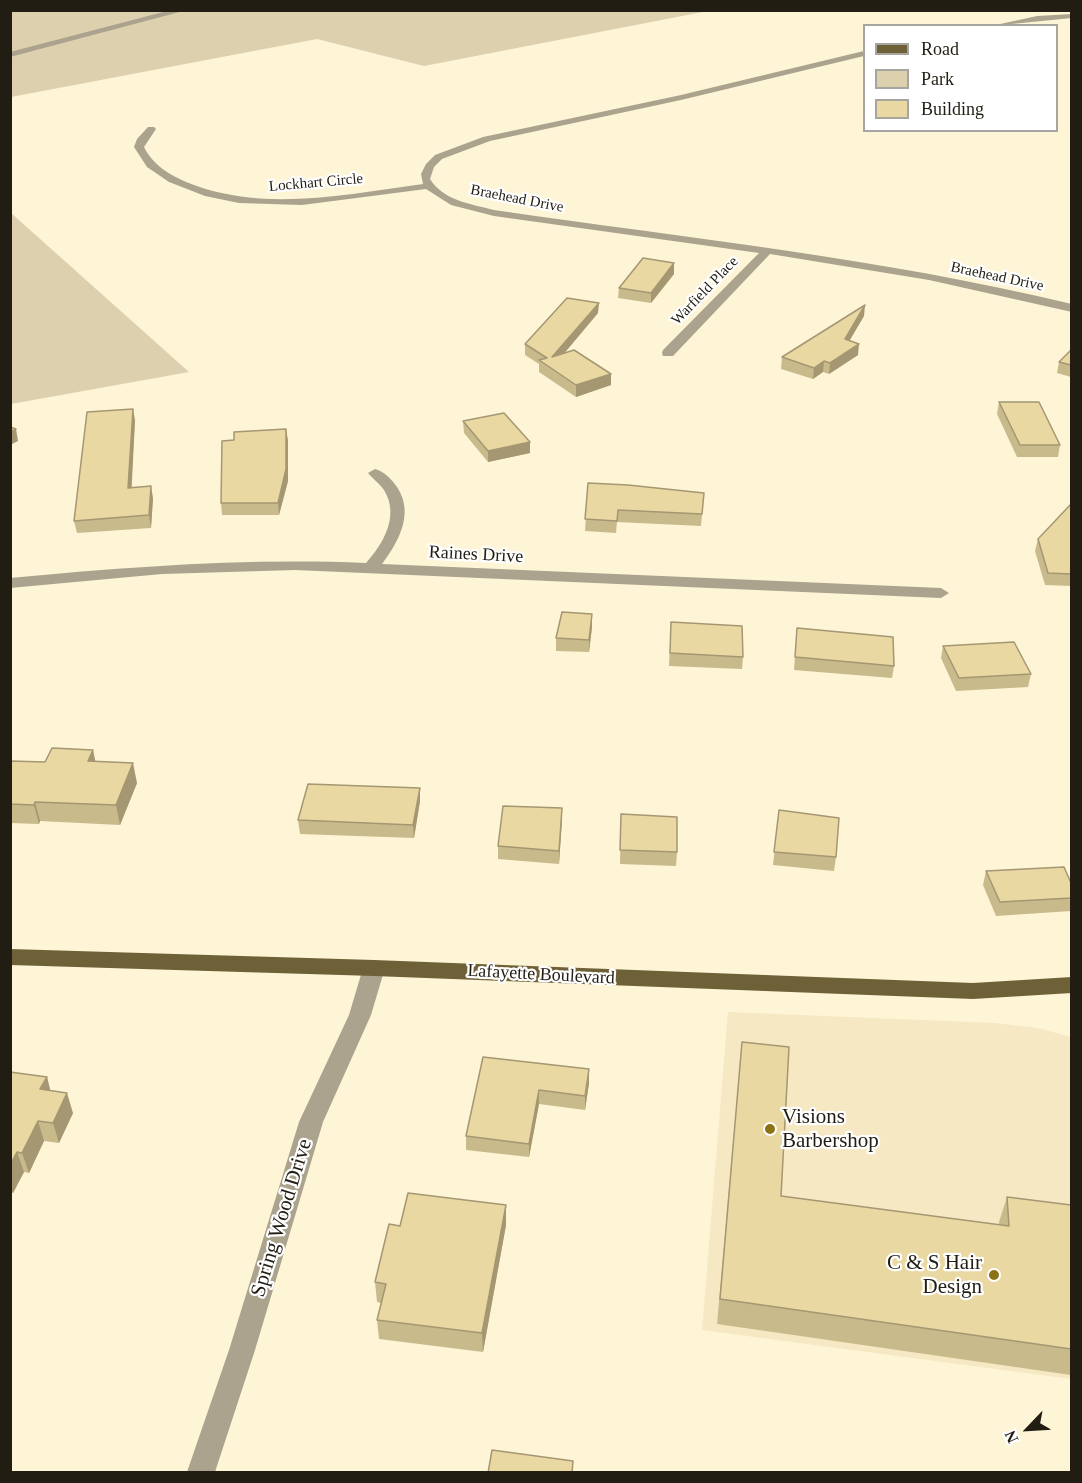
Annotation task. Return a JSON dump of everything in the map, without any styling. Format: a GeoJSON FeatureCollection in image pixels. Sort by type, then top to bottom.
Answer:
{"type":"FeatureCollection","features":[{"type":"Feature","properties":{"kind":"main road","name":"Lafayette Boulevard"},"geometry":{"type":"LineString","coordinates":[[10,957],[374,968],[973,991],[1071,985]]}},
{"type":"Feature","properties":{"kind":"street"},"geometry":{"type":"LineString","coordinates":[[10,55],[183,10]]}},
{"type":"Feature","properties":{"kind":"street"},"geometry":{"type":"LineString","coordinates":[[1050,16],[1059,10]]}},
{"type":"Feature","properties":{"kind":"street"},"geometry":{"type":"LineString","coordinates":[[1006,24],[1050,16],[1071,16]]}},
{"type":"Feature","properties":{"kind":"street"},"geometry":{"type":"LineString","coordinates":[[428,186],[426,173],[430,164],[447,153],[463,147],[524,131],[863,54]]}},
{"type":"Feature","properties":{"kind":"street","name":"Lockhart Circle"},"geometry":{"type":"LineString","coordinates":[[151,129],[142,139],[139,147],[144,158],[154,168],[193,189],[221,198],[287,202],[428,186]]}},
{"type":"Feature","properties":{"kind":"street","name":"Braehead Drive"},"geometry":{"type":"LineString","coordinates":[[428,186],[436,194],[450,201],[494,213],[914,275],[1071,309]]}},
{"type":"Feature","properties":{"kind":"street","name":"Warfield Place"},"geometry":{"type":"LineString","coordinates":[[668,352],[766,252]]}},
{"type":"Feature","properties":{"kind":"street"},"geometry":{"type":"LineString","coordinates":[[369,569],[383,554],[394,535],[398,515],[391,490],[375,473]]}},
{"type":"Feature","properties":{"kind":"street","name":"Raines Drive"},"geometry":{"type":"LineString","coordinates":[[10,583],[221,566],[295,565],[941,593]]}},
{"type":"Feature","properties":{"kind":"street","name":"Spring Wood Drive"},"geometry":{"type":"LineString","coordinates":[[201,1473],[242,1350],[311,1122],[360,1015],[374,968]]}},
{"type":"Feature","properties":{"kind":"shaded area"},"geometry":{"type":"Polygon","coordinates":[[[728,1012],[994,1023],[1038,1028],[1071,1037],[1071,1379],[702,1330],[728,1012]]]}},
{"type":"Feature","properties":{"kind":"green space"},"geometry":{"type":"Polygon","coordinates":[[[11,11],[708,11],[424,66],[317,39],[11,97],[11,11]]]}},
{"type":"Feature","properties":{"kind":"green space"},"geometry":{"type":"Polygon","coordinates":[[[11,213],[189,372],[11,404],[11,213]]]}},
{"type":"Feature","properties":{"kind":"building"},"geometry":{"type":"Polygon","coordinates":[[[643,258],[674,263],[651,293],[619,288],[643,258]]]}},
{"type":"Feature","properties":{"kind":"building"},"geometry":{"type":"Polygon","coordinates":[[[567,298],[599,303],[552,357],[574,350],[611,374],[576,385],[539,360],[547,358],[525,344],[567,298]]]}},
{"type":"Feature","properties":{"kind":"building"},"geometry":{"type":"Polygon","coordinates":[[[865,305],[845,339],[859,344],[830,363],[824,361],[814,368],[782,357],[865,305]]]}},
{"type":"Feature","properties":{"kind":"building"},"geometry":{"type":"Polygon","coordinates":[[[1071,350],[1071,365],[1059,362],[1071,350]]]}},
{"type":"Feature","properties":{"kind":"building"},"geometry":{"type":"Polygon","coordinates":[[[999,402],[1039,402],[1060,445],[1020,445],[999,402]]]}},
{"type":"Feature","properties":{"kind":"building"},"geometry":{"type":"Polygon","coordinates":[[[133,409],[128,488],[151,486],[149,515],[74,521],[87,412],[133,409]]]}},
{"type":"Feature","properties":{"kind":"building"},"geometry":{"type":"Polygon","coordinates":[[[504,413],[530,442],[488,451],[463,421],[504,413]]]}},
{"type":"Feature","properties":{"kind":"building"},"geometry":{"type":"Polygon","coordinates":[[[286,429],[286,469],[278,503],[221,503],[222,441],[234,440],[234,432],[286,429]]]}},
{"type":"Feature","properties":{"kind":"building"},"geometry":{"type":"Polygon","coordinates":[[[588,483],[704,493],[702,514],[618,510],[617,521],[585,519],[588,483]]]}},
{"type":"Feature","properties":{"kind":"building"},"geometry":{"type":"Polygon","coordinates":[[[1071,504],[1071,574],[1048,573],[1038,539],[1071,504]]]}},
{"type":"Feature","properties":{"kind":"building"},"geometry":{"type":"Polygon","coordinates":[[[562,612],[592,614],[589,640],[556,638],[562,612]]]}},
{"type":"Feature","properties":{"kind":"building"},"geometry":{"type":"Polygon","coordinates":[[[671,622],[742,626],[743,657],[670,653],[671,622]]]}},
{"type":"Feature","properties":{"kind":"building"},"geometry":{"type":"Polygon","coordinates":[[[797,628],[893,637],[894,666],[795,657],[797,628]]]}},
{"type":"Feature","properties":{"kind":"building"},"geometry":{"type":"Polygon","coordinates":[[[1014,642],[1031,674],[959,678],[943,646],[1014,642]]]}},
{"type":"Feature","properties":{"kind":"building"},"geometry":{"type":"Polygon","coordinates":[[[52,748],[93,750],[88,761],[133,763],[116,805],[35,802],[34,805],[10,804],[10,761],[45,762],[52,748]]]}},
{"type":"Feature","properties":{"kind":"building"},"geometry":{"type":"Polygon","coordinates":[[[308,784],[420,788],[413,825],[298,820],[308,784]]]}},
{"type":"Feature","properties":{"kind":"building"},"geometry":{"type":"Polygon","coordinates":[[[503,806],[562,808],[559,851],[498,846],[503,806]]]}},
{"type":"Feature","properties":{"kind":"building"},"geometry":{"type":"Polygon","coordinates":[[[779,810],[839,818],[836,857],[774,852],[779,810]]]}},
{"type":"Feature","properties":{"kind":"building"},"geometry":{"type":"Polygon","coordinates":[[[621,814],[677,817],[677,852],[620,850],[621,814]]]}},
{"type":"Feature","properties":{"kind":"building"},"geometry":{"type":"Polygon","coordinates":[[[1064,867],[1071,883],[1071,898],[1000,902],[986,871],[1064,867]]]}},
{"type":"Feature","properties":{"kind":"building"},"geometry":{"type":"Polygon","coordinates":[[[742,1042],[789,1047],[781,1196],[1009,1226],[1007,1197],[1071,1205],[1071,1349],[720,1299],[742,1042]]]}},
{"type":"Feature","properties":{"kind":"building"},"geometry":{"type":"Polygon","coordinates":[[[483,1057],[589,1069],[585,1096],[539,1090],[529,1144],[466,1136],[483,1057]]]}},
{"type":"Feature","properties":{"kind":"building"},"geometry":{"type":"Polygon","coordinates":[[[10,1072],[47,1077],[40,1089],[67,1093],[53,1123],[38,1121],[22,1153],[17,1152],[10,1165],[10,1072]]]}},
{"type":"Feature","properties":{"kind":"building"},"geometry":{"type":"Polygon","coordinates":[[[408,1193],[506,1205],[482,1333],[377,1320],[386,1284],[375,1282],[389,1224],[400,1226],[408,1193]]]}},
{"type":"Feature","properties":{"kind":"building"},"geometry":{"type":"Polygon","coordinates":[[[492,1450],[573,1461],[572,1473],[488,1473],[492,1450]]]}},
{"type":"Feature","properties":{"kind":"place","name":"Visions Barbershop"},"geometry":{"type":"Point","coordinates":[770,1129]}},
{"type":"Feature","properties":{"kind":"place","name":"C & S Hair Design"},"geometry":{"type":"Point","coordinates":[994,1275]}}]}
